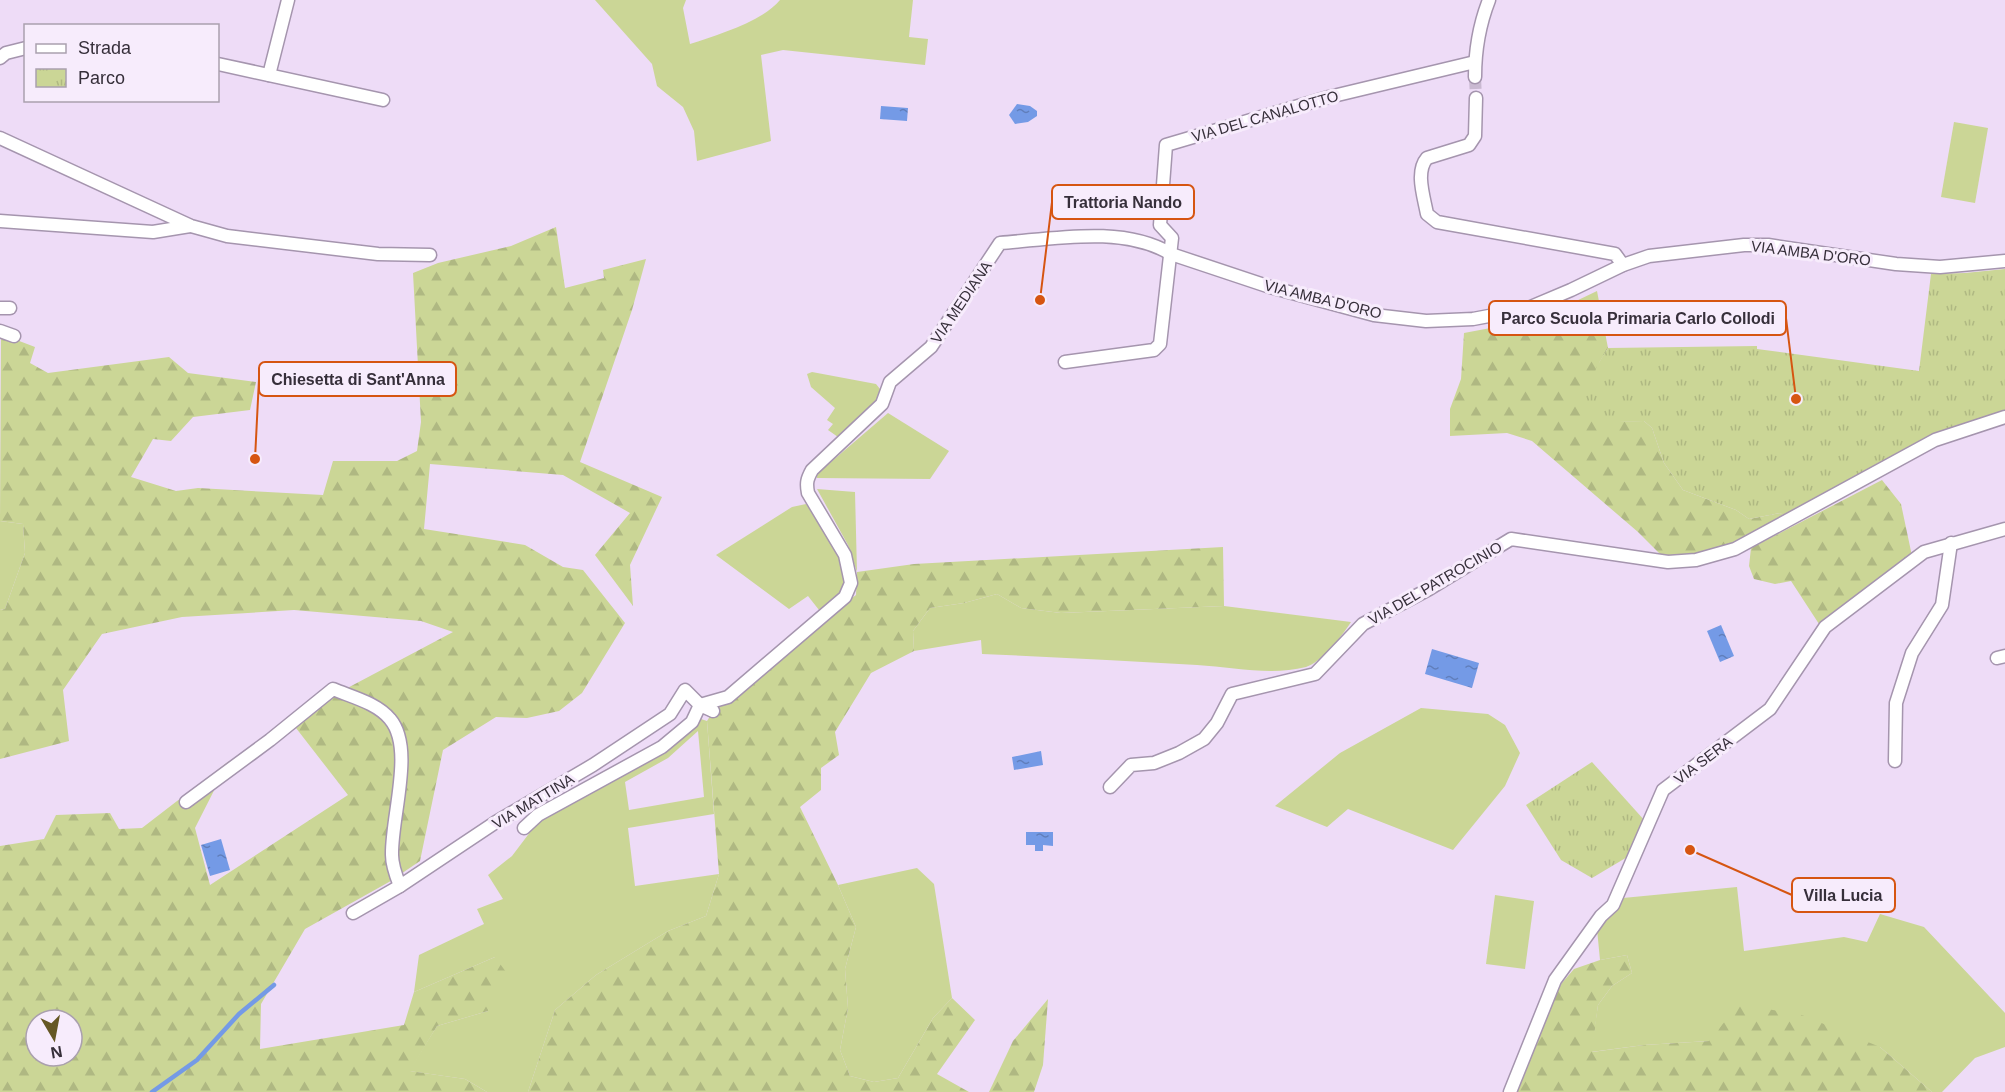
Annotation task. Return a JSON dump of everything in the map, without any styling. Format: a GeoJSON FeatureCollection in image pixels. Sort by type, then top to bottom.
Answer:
{"type":"FeatureCollection","features":[{"type":"Feature","properties":{"kind":"street"},"geometry":{"type":"LineString","coordinates":[[269,75],[288,0]]}},
{"type":"Feature","properties":{"kind":"street"},"geometry":{"type":"LineString","coordinates":[[1474,77],[1485,10],[1489,0]]}},
{"type":"Feature","properties":{"kind":"street"},"geometry":{"type":"LineString","coordinates":[[0,58],[6,53],[24,48]]}},
{"type":"Feature","properties":{"kind":"street","name":"VIA DEL CANALOTTO"},"geometry":{"type":"LineString","coordinates":[[1171,254],[1172,237],[1160,225],[1166,145],[1329,97],[1475,62]]}},
{"type":"Feature","properties":{"kind":"street"},"geometry":{"type":"LineString","coordinates":[[219,64],[383,100]]}},
{"type":"Feature","properties":{"kind":"street"},"geometry":{"type":"LineString","coordinates":[[1476,98],[1475,136],[1469,145],[1427,158],[1423,163],[1420,171],[1427,214],[1437,222],[1615,254],[1623,265]]}},
{"type":"Feature","properties":{"kind":"street"},"geometry":{"type":"LineString","coordinates":[[0,138],[191,226],[227,236],[378,254],[430,255]]}},
{"type":"Feature","properties":{"kind":"street"},"geometry":{"type":"LineString","coordinates":[[0,221],[153,232],[191,226]]}},
{"type":"Feature","properties":{"kind":"street","name":"VIA AMBA D'ORO"},"geometry":{"type":"LineString","coordinates":[[1000,243],[1102,236],[1156,245],[1171,254],[1270,286],[1374,315],[1426,321],[1473,319],[1526,309],[1623,265],[1649,256],[1744,245],[1768,245],[1896,264],[1940,267],[2005,261]]}},
{"type":"Feature","properties":{"kind":"street","name":"VIA MEDIANA"},"geometry":{"type":"LineString","coordinates":[[700,705],[728,697],[845,597],[851,583],[845,555],[808,493],[806,483],[812,470],[882,404],[890,382],[931,347],[1000,243]]}},
{"type":"Feature","properties":{"kind":"street"},"geometry":{"type":"LineString","coordinates":[[1065,362],[1154,350],[1160,344],[1171,254]]}},
{"type":"Feature","properties":{"kind":"street"},"geometry":{"type":"LineString","coordinates":[[0,331],[14,336]]}},
{"type":"Feature","properties":{"kind":"street","name":"VIA DEL PATROCINIO"},"geometry":{"type":"LineString","coordinates":[[1110,787],[1131,765],[1154,763],[1179,753],[1204,739],[1217,723],[1232,694],[1315,674],[1363,624],[1429,589],[1511,539],[1668,562],[1696,560],[1735,549],[1935,440],[2005,417]]}},
{"type":"Feature","properties":{"kind":"street","name":"VIA SERA"},"geometry":{"type":"LineString","coordinates":[[1510,1092],[1555,980],[1601,916],[1612,905],[1663,790],[1770,709],[1825,627],[1924,552],[2005,529]]}},
{"type":"Feature","properties":{"kind":"street"},"geometry":{"type":"LineString","coordinates":[[1895,761],[1896,703],[1912,653],[1942,605],[1951,543]]}},
{"type":"Feature","properties":{"kind":"street"},"geometry":{"type":"LineString","coordinates":[[186,802],[270,740],[333,689],[373,706],[389,718],[399,733],[402,756],[392,856],[400,886]]}},
{"type":"Feature","properties":{"kind":"street","name":"VIA MATTINA"},"geometry":{"type":"LineString","coordinates":[[353,913],[400,886],[496,822],[593,765],[670,714],[685,690],[700,705],[713,711]]}},
{"type":"Feature","properties":{"kind":"street","name":"VIA MATTINA"},"geometry":{"type":"LineString","coordinates":[[524,828],[538,815],[662,747],[692,722],[700,705]]}},
{"type":"Feature","properties":{"kind":"green space"},"geometry":{"type":"Polygon","coordinates":[[[595,0],[686,0],[683,8],[690,44],[750,21],[772,8],[780,0],[913,0],[909,37],[928,39],[925,65],[783,50],[761,55],[771,141],[697,161],[694,131],[683,107],[657,86],[652,64],[595,0]]]}},
{"type":"Feature","properties":{"kind":"green space"},"geometry":{"type":"Polygon","coordinates":[[[1954,122],[1988,128],[1975,203],[1941,197],[1954,122]]]}},
{"type":"Feature","properties":{"kind":"green space"},"geometry":{"type":"Polygon","coordinates":[[[556,227],[565,288],[604,278],[603,270],[646,259],[632,310],[580,462],[662,497],[630,565],[633,606],[595,555],[630,513],[563,475],[430,464],[424,529],[525,545],[563,567],[583,570],[625,623],[582,693],[559,711],[527,718],[496,717],[443,750],[420,861],[389,882],[305,929],[261,1004],[260,1049],[404,1025],[414,992],[495,957],[506,972],[488,1011],[437,1026],[410,1071],[465,1079],[487,1092],[0,1092],[0,846],[44,839],[56,815],[110,813],[119,829],[142,828],[229,761],[195,828],[210,885],[348,795],[289,719],[453,632],[421,621],[294,610],[182,617],[102,634],[63,690],[69,741],[0,759],[0,610],[5,609],[25,553],[23,524],[0,521],[1,334],[35,347],[30,363],[48,373],[169,357],[188,373],[256,382],[250,410],[193,417],[171,441],[153,439],[131,477],[176,491],[198,488],[323,495],[333,461],[397,461],[417,451],[421,422],[413,273],[438,263],[511,246],[556,227]]]}},
{"type":"Feature","properties":{"kind":"green space"},"geometry":{"type":"Polygon","coordinates":[[[2005,269],[2005,412],[1785,516],[1780,513],[1749,519],[1736,510],[1683,490],[1664,463],[1652,428],[1644,421],[1594,423],[1587,413],[1586,394],[1608,348],[1757,346],[1757,349],[1919,371],[1931,274],[2005,269]]]}},
{"type":"Feature","properties":{"kind":"green space"},"geometry":{"type":"Polygon","coordinates":[[[1597,291],[1608,348],[1599,363],[1594,422],[1644,421],[1652,428],[1664,463],[1683,490],[1736,510],[1749,519],[1780,513],[1785,516],[1724,548],[1694,557],[1665,559],[1638,532],[1532,441],[1507,433],[1450,436],[1450,409],[1461,379],[1464,333],[1517,323],[1551,313],[1597,291]]]}},
{"type":"Feature","properties":{"kind":"green space"},"geometry":{"type":"Polygon","coordinates":[[[812,372],[876,384],[880,389],[878,398],[838,437],[828,430],[833,424],[827,420],[835,408],[811,387],[807,374],[812,372]]]}},
{"type":"Feature","properties":{"kind":"green space"},"geometry":{"type":"Polygon","coordinates":[[[888,413],[949,451],[930,479],[817,478],[817,474],[888,413]]]}},
{"type":"Feature","properties":{"kind":"green space"},"geometry":{"type":"Polygon","coordinates":[[[1882,480],[1901,504],[1912,556],[1819,624],[1791,581],[1775,584],[1754,579],[1749,566],[1751,548],[1882,480]]]}},
{"type":"Feature","properties":{"kind":"green space"},"geometry":{"type":"Polygon","coordinates":[[[817,489],[855,492],[857,572],[848,545],[817,489]]]}},
{"type":"Feature","properties":{"kind":"green space"},"geometry":{"type":"Polygon","coordinates":[[[806,504],[834,547],[844,572],[845,583],[842,592],[819,610],[808,596],[789,609],[716,555],[792,507],[806,504]]]}},
{"type":"Feature","properties":{"kind":"green space"},"geometry":{"type":"Polygon","coordinates":[[[0,521],[23,524],[25,553],[5,609],[0,610],[0,521]]]}},
{"type":"Feature","properties":{"kind":"green space"},"geometry":{"type":"Polygon","coordinates":[[[1223,547],[1224,606],[1061,613],[1021,608],[997,594],[964,603],[930,608],[913,631],[914,651],[871,673],[835,732],[839,755],[821,768],[821,790],[800,807],[856,927],[845,969],[848,1008],[840,1050],[850,1076],[874,1082],[898,1078],[933,1018],[952,998],[975,1020],[937,1074],[969,1092],[528,1092],[555,1010],[596,975],[668,931],[706,916],[719,874],[707,721],[724,694],[856,595],[857,572],[914,564],[1223,547]]]}},
{"type":"Feature","properties":{"kind":"green space"},"geometry":{"type":"Polygon","coordinates":[[[997,594],[1021,608],[1061,613],[1224,606],[1351,622],[1319,660],[1306,667],[1279,671],[982,654],[981,640],[914,651],[913,631],[930,608],[964,603],[997,594]]]}},
{"type":"Feature","properties":{"kind":"green space"},"geometry":{"type":"Polygon","coordinates":[[[1421,708],[1488,714],[1505,725],[1520,753],[1505,786],[1453,850],[1348,809],[1327,827],[1275,806],[1340,753],[1421,708]]]}},
{"type":"Feature","properties":{"kind":"green space"},"geometry":{"type":"Polygon","coordinates":[[[698,718],[707,721],[714,814],[628,828],[635,886],[719,874],[706,916],[668,931],[596,975],[555,1010],[528,1092],[487,1092],[465,1079],[409,1071],[437,1026],[488,1011],[495,957],[414,992],[419,955],[484,924],[477,909],[503,899],[488,875],[512,856],[540,819],[651,761],[669,748],[698,718]],[[698,731],[668,758],[625,782],[629,810],[704,797],[698,731]]]}},
{"type":"Feature","properties":{"kind":"green space"},"geometry":{"type":"Polygon","coordinates":[[[1592,762],[1645,821],[1629,856],[1592,878],[1561,860],[1526,805],[1592,762]]]}},
{"type":"Feature","properties":{"kind":"green space"},"geometry":{"type":"Polygon","coordinates":[[[917,868],[934,884],[952,998],[933,1018],[898,1078],[874,1082],[850,1076],[840,1050],[848,1008],[845,969],[856,927],[838,885],[917,868]]]}},
{"type":"Feature","properties":{"kind":"green space"},"geometry":{"type":"Polygon","coordinates":[[[1737,887],[1744,951],[1844,937],[1867,942],[1880,914],[1924,927],[2005,1013],[2005,1047],[1975,1058],[1942,1092],[1932,1092],[1880,1047],[1709,1041],[1644,1045],[1591,1052],[1598,1005],[1612,986],[1632,973],[1627,955],[1600,960],[1597,929],[1623,898],[1737,887]]]}},
{"type":"Feature","properties":{"kind":"green space"},"geometry":{"type":"Polygon","coordinates":[[[1495,895],[1534,901],[1525,969],[1486,964],[1495,895]]]}},
{"type":"Feature","properties":{"kind":"green space"},"geometry":{"type":"Polygon","coordinates":[[[1627,955],[1632,973],[1612,986],[1598,1005],[1592,1052],[1644,1045],[1709,1041],[1739,1004],[1802,1015],[1880,1047],[1932,1092],[1514,1092],[1561,984],[1574,969],[1600,960],[1627,955]]]}},
{"type":"Feature","properties":{"kind":"green space"},"geometry":{"type":"Polygon","coordinates":[[[1048,999],[1043,1065],[1034,1092],[989,1092],[1013,1041],[1048,999]]]}},
{"type":"Feature","properties":{"kind":"water"},"geometry":{"type":"Polygon","coordinates":[[[1017,104],[1030,106],[1037,111],[1037,116],[1028,122],[1015,124],[1009,115],[1017,104]]]}},
{"type":"Feature","properties":{"kind":"water"},"geometry":{"type":"Polygon","coordinates":[[[881,106],[908,108],[907,121],[880,119],[881,106]]]}},
{"type":"Feature","properties":{"kind":"water"},"geometry":{"type":"Polygon","coordinates":[[[1721,625],[1734,656],[1720,662],[1707,631],[1721,625]]]}},
{"type":"Feature","properties":{"kind":"water"},"geometry":{"type":"Polygon","coordinates":[[[1432,649],[1479,663],[1472,688],[1425,674],[1432,649]]]}},
{"type":"Feature","properties":{"kind":"water"},"geometry":{"type":"Polygon","coordinates":[[[1041,751],[1043,765],[1014,770],[1012,757],[1041,751]]]}},
{"type":"Feature","properties":{"kind":"water"},"geometry":{"type":"Polygon","coordinates":[[[1026,832],[1053,832],[1053,846],[1043,845],[1043,851],[1035,851],[1035,845],[1026,845],[1026,832]]]}},
{"type":"Feature","properties":{"kind":"water"},"geometry":{"type":"Polygon","coordinates":[[[221,839],[230,870],[210,876],[201,845],[221,839]]]}},
{"type":"Feature","properties":{"kind":"waterway"},"geometry":{"type":"LineString","coordinates":[[152,1092],[197,1060],[239,1014],[274,985]]}},
{"type":"Feature","properties":{"kind":"tunnel"},"geometry":{"type":"LineString","coordinates":[[1475,77],[1476,98]]}},
{"type":"Feature","properties":{"kind":"place","name":"Trattoria Nando"},"geometry":{"type":"Point","coordinates":[1040,300]}},
{"type":"Feature","properties":{"kind":"place","name":"Parco Scuola Primaria Carlo Collodi"},"geometry":{"type":"Point","coordinates":[1796,399]}},
{"type":"Feature","properties":{"kind":"place","name":"Chiesetta di Sant'Anna"},"geometry":{"type":"Point","coordinates":[255,459]}},
{"type":"Feature","properties":{"kind":"place","name":"Villa Lucia"},"geometry":{"type":"Point","coordinates":[1690,850]}}]}
